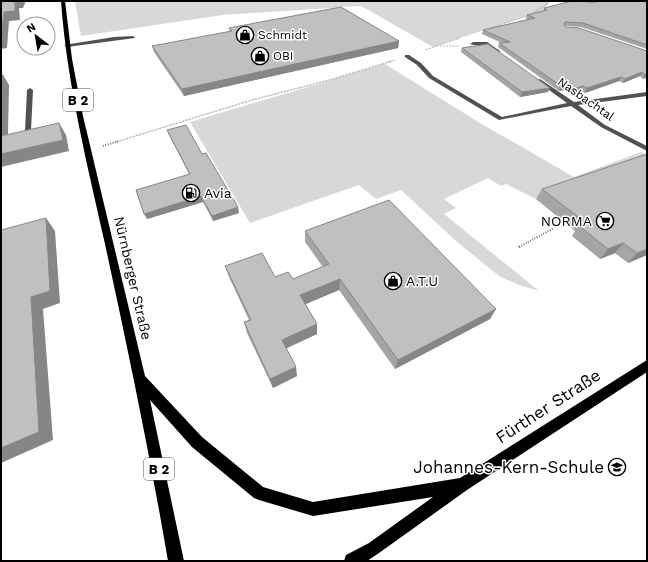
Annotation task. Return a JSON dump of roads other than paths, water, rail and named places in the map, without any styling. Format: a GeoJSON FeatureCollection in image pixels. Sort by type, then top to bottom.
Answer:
{"type":"FeatureCollection","features":[{"type":"Feature","properties":{"kind":"main road","name":"Nürnberger Straße"},"geometry":{"type":"LineString","coordinates":[[63,1],[68,47],[87,151],[164,492],[176,561]]}},
{"type":"Feature","properties":{"kind":"main road","name":"Fürther Straße"},"geometry":{"type":"LineString","coordinates":[[352,561],[371,554],[462,485],[647,365]]}},
{"type":"Feature","properties":{"kind":"main road"},"geometry":{"type":"LineString","coordinates":[[139,377],[197,442],[259,493],[313,509],[462,485]]}},
{"type":"Feature","properties":{"kind":"street"},"geometry":{"type":"LineString","coordinates":[[133,37],[68,47],[114,38],[133,37]]}},
{"type":"Feature","properties":{"kind":"street"},"geometry":{"type":"LineString","coordinates":[[473,44],[487,44],[506,57]]}},
{"type":"Feature","properties":{"kind":"street"},"geometry":{"type":"LineString","coordinates":[[407,56],[419,64],[431,77],[501,119],[574,104],[647,94]]}},
{"type":"Feature","properties":{"kind":"street","name":"Nasbachtal"},"geometry":{"type":"LineString","coordinates":[[537,79],[603,126],[647,149]]}},
{"type":"Feature","properties":{"kind":"street"},"geometry":{"type":"LineString","coordinates":[[1,139],[24,134],[28,130],[30,90]]}},
{"type":"Feature","properties":{"kind":"place","name":"Schmidt"},"geometry":{"type":"Point","coordinates":[245,35]}},
{"type":"Feature","properties":{"kind":"place","name":"OBI"},"geometry":{"type":"Point","coordinates":[260,56]}},
{"type":"Feature","properties":{"kind":"place","name":"Avia"},"geometry":{"type":"Point","coordinates":[191,193]}},
{"type":"Feature","properties":{"kind":"place","name":"NORMA"},"geometry":{"type":"Point","coordinates":[605,221]}},
{"type":"Feature","properties":{"kind":"place","name":"A.T.U"},"geometry":{"type":"Point","coordinates":[393,281]}},
{"type":"Feature","properties":{"kind":"place","name":"Johannes-Kern-Schule"},"geometry":{"type":"Point","coordinates":[617,467]}}]}
